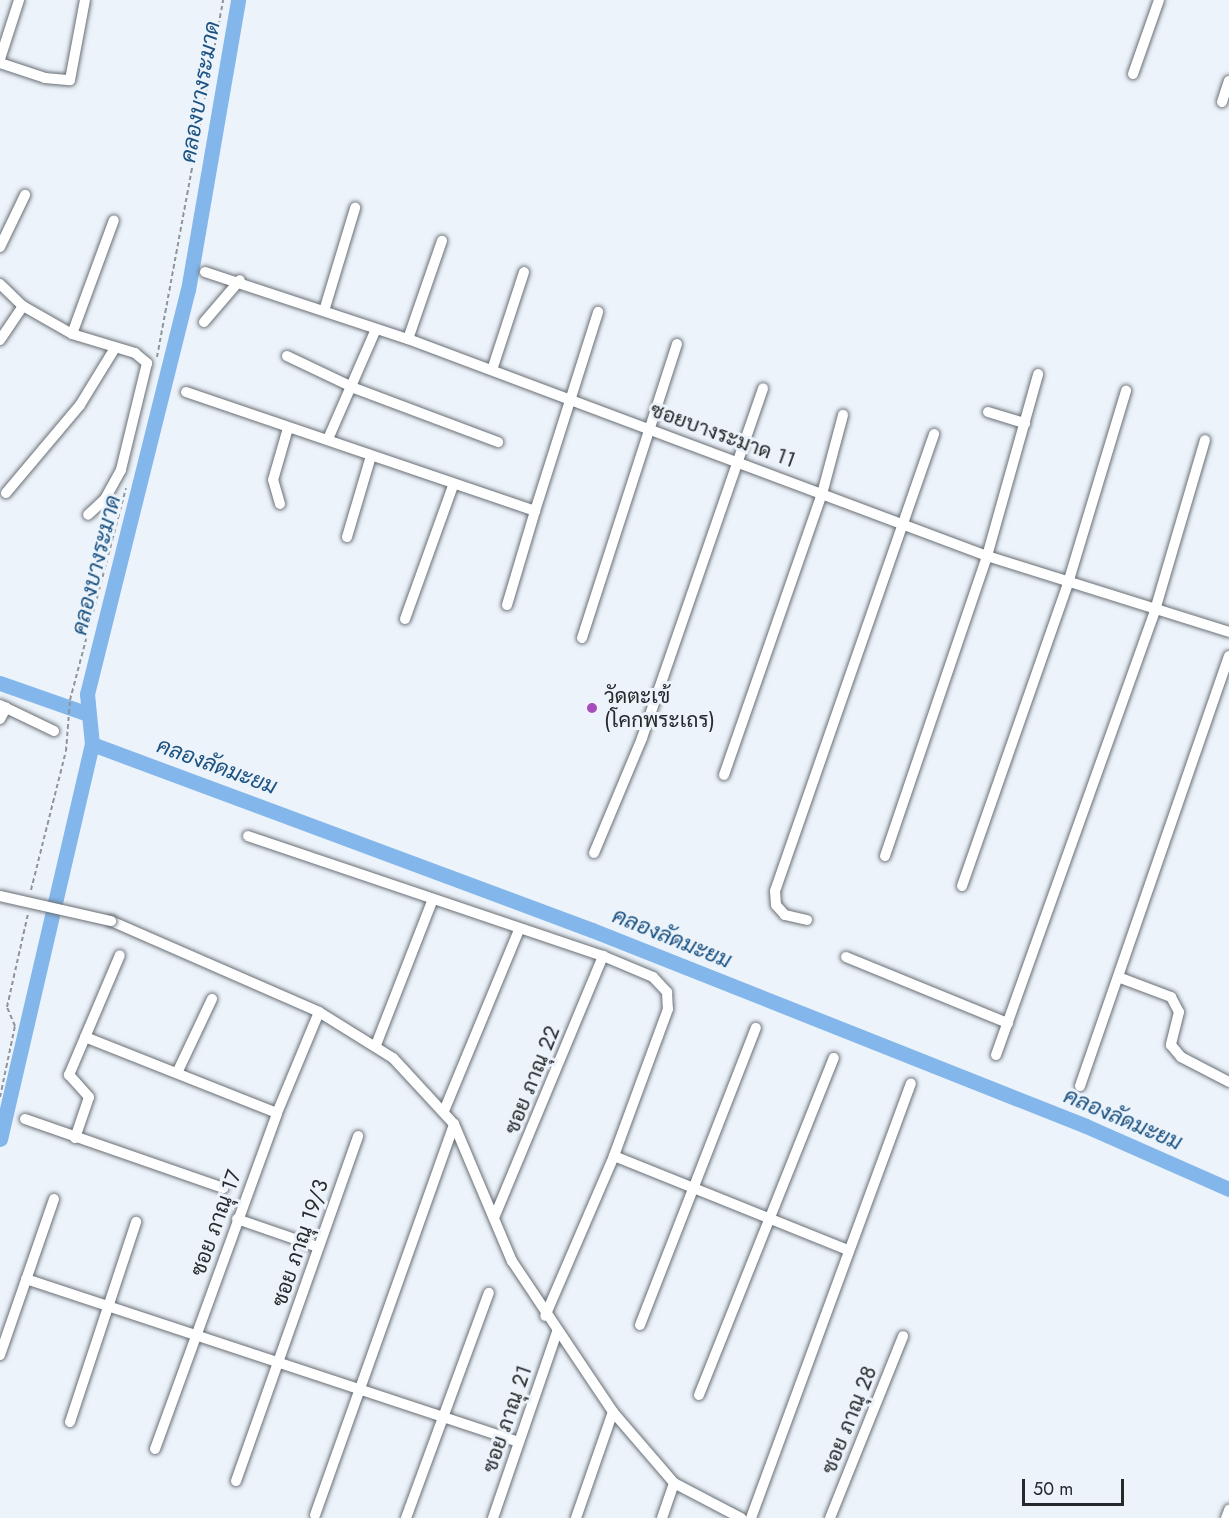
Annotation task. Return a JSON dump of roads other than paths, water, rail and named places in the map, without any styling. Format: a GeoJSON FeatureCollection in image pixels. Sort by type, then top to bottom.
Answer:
{"type":"FeatureCollection","features":[{"type":"Feature","properties":{"kind":"street"},"geometry":{"type":"LineString","coordinates":[[19,0],[0,61],[45,78],[70,80],[85,0]]}},
{"type":"Feature","properties":{"kind":"street"},"geometry":{"type":"LineString","coordinates":[[1133,74],[1159,0]]}},
{"type":"Feature","properties":{"kind":"street"},"geometry":{"type":"LineString","coordinates":[[1222,102],[1229,81]]}},
{"type":"Feature","properties":{"kind":"street"},"geometry":{"type":"LineString","coordinates":[[0,247],[25,195]]}},
{"type":"Feature","properties":{"kind":"street"},"geometry":{"type":"LineString","coordinates":[[324,311],[355,208]]}},
{"type":"Feature","properties":{"kind":"street"},"geometry":{"type":"LineString","coordinates":[[72,334],[114,220]]}},
{"type":"Feature","properties":{"kind":"street"},"geometry":{"type":"LineString","coordinates":[[408,339],[442,241]]}},
{"type":"Feature","properties":{"kind":"street","name":"ซอยบางระมาด 11"},"geometry":{"type":"LineString","coordinates":[[205,272],[240,280],[408,339],[739,460],[905,527],[987,556],[1229,632]]}},
{"type":"Feature","properties":{"kind":"street"},"geometry":{"type":"LineString","coordinates":[[492,370],[524,272]]}},
{"type":"Feature","properties":{"kind":"street"},"geometry":{"type":"LineString","coordinates":[[204,322],[240,280]]}},
{"type":"Feature","properties":{"kind":"street"},"geometry":{"type":"LineString","coordinates":[[0,284],[23,306],[72,334],[144,357],[147,363],[121,470],[105,500],[88,515]]}},
{"type":"Feature","properties":{"kind":"street"},"geometry":{"type":"LineString","coordinates":[[0,340],[23,306]]}},
{"type":"Feature","properties":{"kind":"street"},"geometry":{"type":"LineString","coordinates":[[507,605],[535,511],[573,401],[598,312]]}},
{"type":"Feature","properties":{"kind":"street"},"geometry":{"type":"LineString","coordinates":[[328,439],[354,388],[376,329]]}},
{"type":"Feature","properties":{"kind":"street"},"geometry":{"type":"LineString","coordinates":[[582,638],[654,430],[677,344]]}},
{"type":"Feature","properties":{"kind":"street"},"geometry":{"type":"LineString","coordinates":[[6,493],[80,405],[115,348]]}},
{"type":"Feature","properties":{"kind":"street"},"geometry":{"type":"LineString","coordinates":[[287,356],[354,388],[498,442]]}},
{"type":"Feature","properties":{"kind":"street"},"geometry":{"type":"LineString","coordinates":[[885,856],[987,556],[1038,374]]}},
{"type":"Feature","properties":{"kind":"street"},"geometry":{"type":"LineString","coordinates":[[594,852],[642,738],[763,388]]}},
{"type":"Feature","properties":{"kind":"street"},"geometry":{"type":"LineString","coordinates":[[962,886],[1068,583],[1126,391]]}},
{"type":"Feature","properties":{"kind":"street"},"geometry":{"type":"LineString","coordinates":[[186,392],[288,428],[328,439],[453,486],[535,511]]}},
{"type":"Feature","properties":{"kind":"street"},"geometry":{"type":"LineString","coordinates":[[988,412],[1025,423]]}},
{"type":"Feature","properties":{"kind":"street"},"geometry":{"type":"LineString","coordinates":[[724,775],[822,494],[843,415]]}},
{"type":"Feature","properties":{"kind":"street"},"geometry":{"type":"LineString","coordinates":[[280,504],[273,480],[288,428]]}},
{"type":"Feature","properties":{"kind":"street"},"geometry":{"type":"LineString","coordinates":[[807,920],[785,915],[776,904],[775,891],[905,527],[934,434]]}},
{"type":"Feature","properties":{"kind":"street"},"geometry":{"type":"LineString","coordinates":[[996,1055],[1155,610],[1205,440]]}},
{"type":"Feature","properties":{"kind":"street"},"geometry":{"type":"LineString","coordinates":[[347,537],[371,456]]}},
{"type":"Feature","properties":{"kind":"street"},"geometry":{"type":"LineString","coordinates":[[405,619],[453,486]]}},
{"type":"Feature","properties":{"kind":"street"},"geometry":{"type":"LineString","coordinates":[[1080,1086],[1229,656]]}},
{"type":"Feature","properties":{"kind":"street"},"geometry":{"type":"LineString","coordinates":[[0,719],[3,706],[54,731]]}},
{"type":"Feature","properties":{"kind":"street"},"geometry":{"type":"LineString","coordinates":[[249,836],[432,901],[603,956],[653,977],[669,999],[614,1156],[545,1316]]}},
{"type":"Feature","properties":{"kind":"street"},"geometry":{"type":"LineString","coordinates":[[0,896],[111,921],[319,1012],[376,1045],[444,1111],[454,1124],[494,1218],[545,1316],[613,1412],[674,1483],[741,1518]]}},
{"type":"Feature","properties":{"kind":"street"},"geometry":{"type":"LineString","coordinates":[[376,1045],[432,901]]}},
{"type":"Feature","properties":{"kind":"street"},"geometry":{"type":"LineString","coordinates":[[444,1111],[519,930]]}},
{"type":"Feature","properties":{"kind":"street"},"geometry":{"type":"LineString","coordinates":[[75,1138],[89,1097],[69,1075],[120,955]]}},
{"type":"Feature","properties":{"kind":"street","name":"ซอย ภาณุ 22"},"geometry":{"type":"LineString","coordinates":[[494,1218],[603,956]]}},
{"type":"Feature","properties":{"kind":"street"},"geometry":{"type":"LineString","coordinates":[[846,957],[1008,1023]]}},
{"type":"Feature","properties":{"kind":"street"},"geometry":{"type":"LineString","coordinates":[[1118,977],[1171,997],[1179,1012],[1171,1045],[1180,1057],[1229,1082]]}},
{"type":"Feature","properties":{"kind":"street"},"geometry":{"type":"LineString","coordinates":[[177,1073],[212,999]]}},
{"type":"Feature","properties":{"kind":"street","name":"ซอย ภาณุ 17"},"geometry":{"type":"LineString","coordinates":[[155,1449],[237,1219],[277,1113],[319,1012]]}},
{"type":"Feature","properties":{"kind":"street"},"geometry":{"type":"LineString","coordinates":[[640,1325],[695,1191],[756,1028]]}},
{"type":"Feature","properties":{"kind":"street"},"geometry":{"type":"LineString","coordinates":[[85,1037],[277,1113]]}},
{"type":"Feature","properties":{"kind":"street"},"geometry":{"type":"LineString","coordinates":[[699,1395],[834,1058]]}},
{"type":"Feature","properties":{"kind":"street"},"geometry":{"type":"LineString","coordinates":[[751,1518],[911,1083]]}},
{"type":"Feature","properties":{"kind":"street"},"geometry":{"type":"LineString","coordinates":[[25,1119],[223,1188]]}},
{"type":"Feature","properties":{"kind":"street"},"geometry":{"type":"LineString","coordinates":[[315,1515],[454,1124]]}},
{"type":"Feature","properties":{"kind":"street","name":"ซอย ภาณุ 19/3"},"geometry":{"type":"LineString","coordinates":[[236,1481],[358,1136]]}},
{"type":"Feature","properties":{"kind":"street"},"geometry":{"type":"LineString","coordinates":[[614,1156],[695,1191],[848,1250]]}},
{"type":"Feature","properties":{"kind":"street"},"geometry":{"type":"LineString","coordinates":[[0,1355],[54,1199]]}},
{"type":"Feature","properties":{"kind":"street"},"geometry":{"type":"LineString","coordinates":[[237,1219],[318,1247]]}},
{"type":"Feature","properties":{"kind":"street"},"geometry":{"type":"LineString","coordinates":[[70,1422],[136,1222]]}},
{"type":"Feature","properties":{"kind":"street"},"geometry":{"type":"LineString","coordinates":[[26,1279],[519,1442]]}},
{"type":"Feature","properties":{"kind":"street"},"geometry":{"type":"LineString","coordinates":[[406,1518],[489,1293]]}},
{"type":"Feature","properties":{"kind":"street","name":"ซอย ภาณุ 21"},"geometry":{"type":"LineString","coordinates":[[493,1518],[557,1332]]}},
{"type":"Feature","properties":{"kind":"street","name":"ซอย ภาณุ 28"},"geometry":{"type":"LineString","coordinates":[[830,1518],[903,1336]]}},
{"type":"Feature","properties":{"kind":"street"},"geometry":{"type":"LineString","coordinates":[[576,1518],[613,1412]]}},
{"type":"Feature","properties":{"kind":"street"},"geometry":{"type":"LineString","coordinates":[[662,1518],[674,1483]]}},
{"type":"Feature","properties":{"kind":"street"},"geometry":{"type":"LineString","coordinates":[[1226,1518],[1229,1510]]}},
{"type":"Feature","properties":{"kind":"waterway","name":"คลองบางระมาด"},"geometry":{"type":"LineString","coordinates":[[0,1139],[92,744],[87,694],[188,290],[238,0]]}},
{"type":"Feature","properties":{"kind":"waterway"},"geometry":{"type":"LineString","coordinates":[[0,683],[85,713]]}},
{"type":"Feature","properties":{"kind":"waterway","name":"คลองลัดมะยม"},"geometry":{"type":"LineString","coordinates":[[92,744],[592,930],[1086,1126],[1229,1189]]}},
{"type":"Feature","properties":{"kind":"place","name":"วัดตะเข้ (โคกพระเถร)"},"geometry":{"type":"Point","coordinates":[592,708]}}]}
